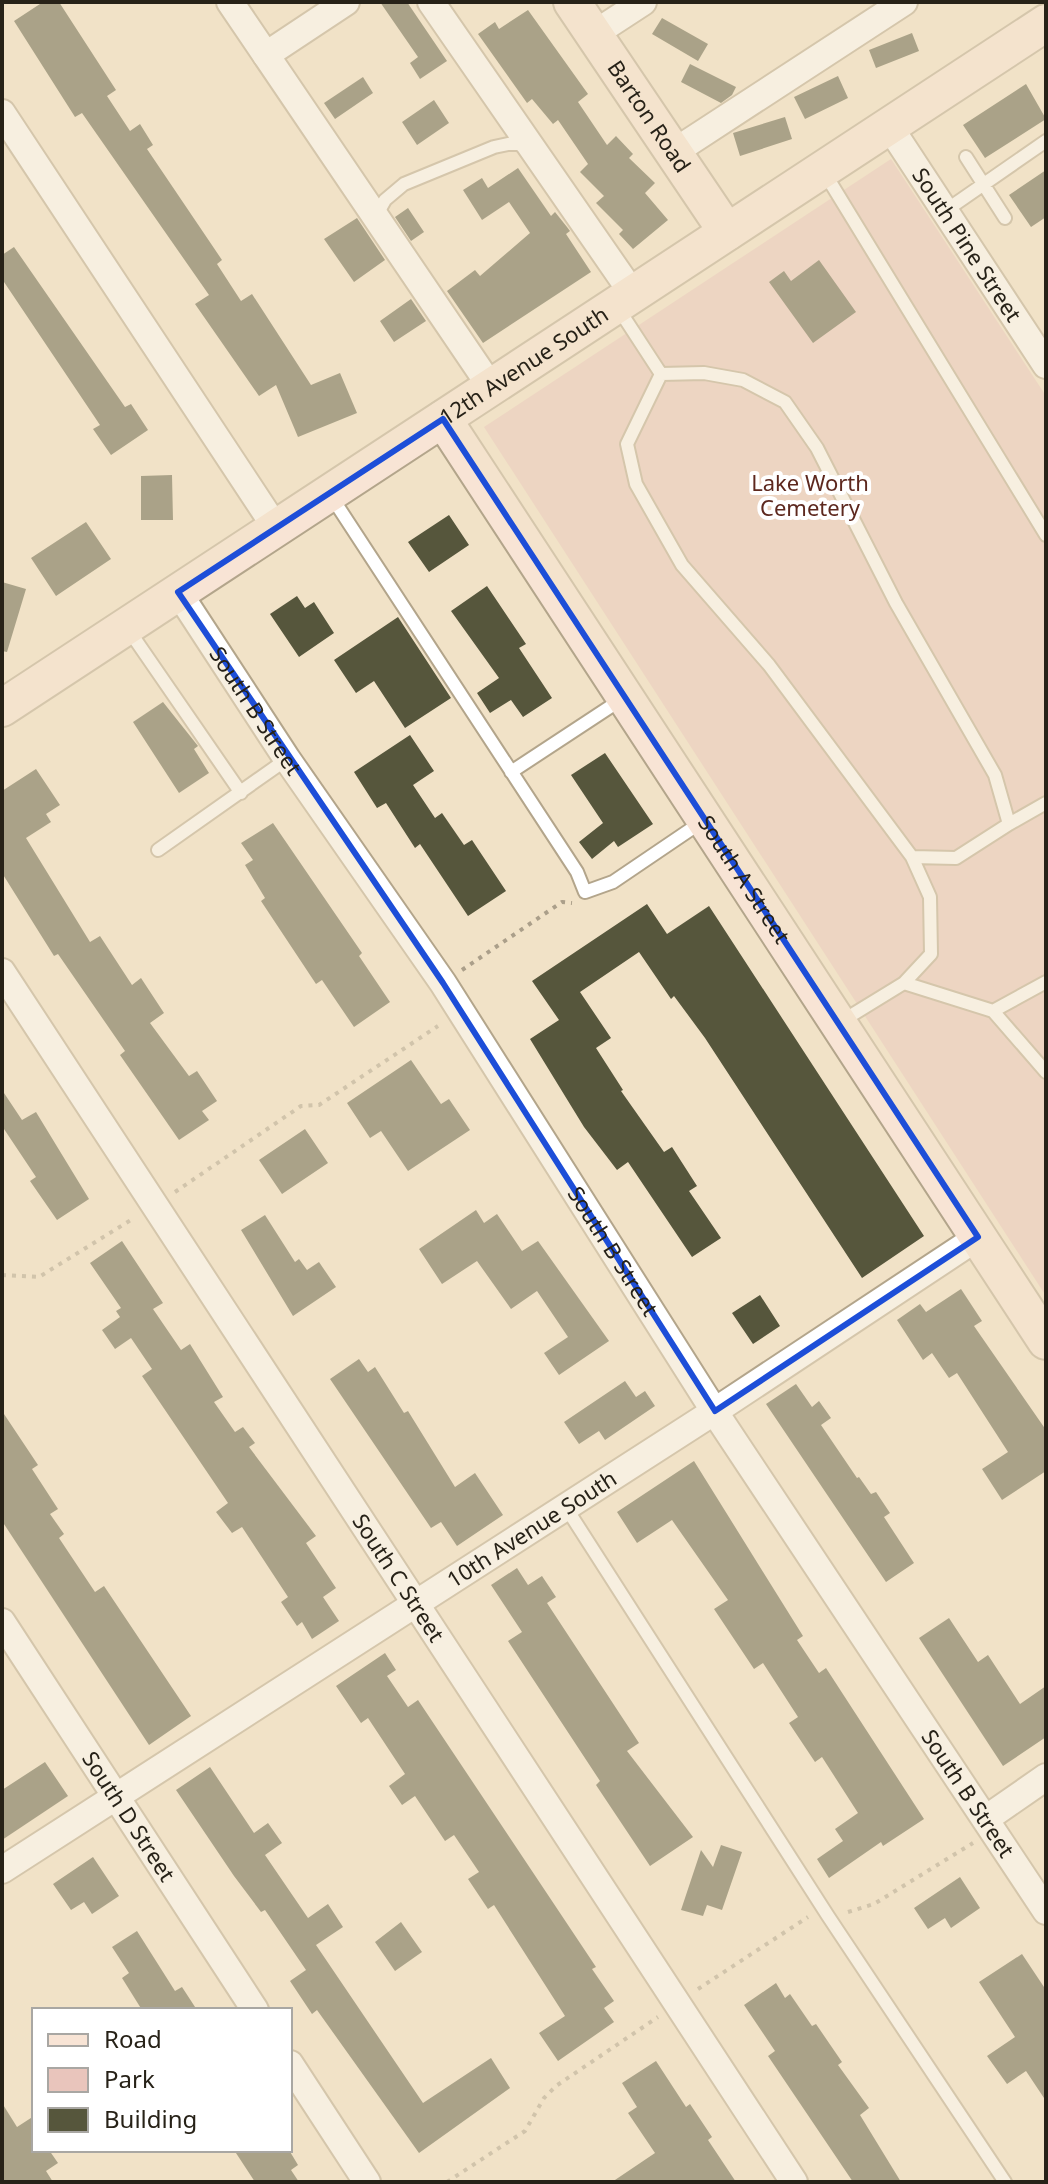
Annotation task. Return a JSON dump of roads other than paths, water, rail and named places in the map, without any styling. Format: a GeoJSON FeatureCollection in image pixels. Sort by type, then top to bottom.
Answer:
{"type":"FeatureCollection","features":[{"type":"Feature","properties":{"kind":"street"},"geometry":{"type":"LineString","coordinates":[[230,2],[491,387]]}},
{"type":"Feature","properties":{"kind":"street"},"geometry":{"type":"LineString","coordinates":[[266,55],[346,2]]}},
{"type":"Feature","properties":{"kind":"street"},"geometry":{"type":"LineString","coordinates":[[431,2],[532,147],[624,299]]}},
{"type":"Feature","properties":{"kind":"street","name":"Barton Road"},"geometry":{"type":"LineString","coordinates":[[572,2],[727,232]]}},
{"type":"Feature","properties":{"kind":"street"},"geometry":{"type":"LineString","coordinates":[[594,34],[643,2]]}},
{"type":"Feature","properties":{"kind":"street"},"geometry":{"type":"LineString","coordinates":[[674,152],[904,2]]}},
{"type":"Feature","properties":{"kind":"street","name":"12th Avenue South"},"geometry":{"type":"LineString","coordinates":[[2,708],[1046,23]]}},
{"type":"Feature","properties":{"kind":"street"},"geometry":{"type":"LineString","coordinates":[[2,113],[276,528]]}},
{"type":"Feature","properties":{"kind":"street","name":"South Pine Street"},"geometry":{"type":"LineString","coordinates":[[889,126],[1046,365]]}},
{"type":"Feature","properties":{"kind":"street","name":"South A Street"},"geometry":{"type":"LineString","coordinates":[[443,419],[1046,1341]]}},
{"type":"Feature","properties":{"kind":"street","name":"South B Street"},"geometry":{"type":"LineString","coordinates":[[178,592],[287,759],[443,983],[715,1411],[1046,1911]]}},
{"type":"Feature","properties":{"kind":"street","name":"South C Street"},"geometry":{"type":"LineString","coordinates":[[2,972],[794,2182]]}},
{"type":"Feature","properties":{"kind":"street","name":"10th Avenue South"},"geometry":{"type":"LineString","coordinates":[[2,1870],[715,1411],[978,1237]]}},
{"type":"Feature","properties":{"kind":"street","name":"South D Street"},"geometry":{"type":"LineString","coordinates":[[2,1622],[254,2008]]}},
{"type":"Feature","properties":{"kind":"street"},"geometry":{"type":"LineString","coordinates":[[987,1818],[1046,1777]]}},
{"type":"Feature","properties":{"kind":"street"},"geometry":{"type":"LineString","coordinates":[[292,2067],[367,2182]]}},
{"type":"Feature","properties":{"kind":"lane"},"geometry":{"type":"LineString","coordinates":[[945,211],[1046,141]]}},
{"type":"Feature","properties":{"kind":"lane"},"geometry":{"type":"LineString","coordinates":[[376,216],[385,200],[404,184],[494,147],[513,143],[532,147]]}},
{"type":"Feature","properties":{"kind":"lane"},"geometry":{"type":"LineString","coordinates":[[966,157],[1005,218]]}},
{"type":"Feature","properties":{"kind":"lane"},"geometry":{"type":"LineString","coordinates":[[823,169],[1046,535]]}},
{"type":"Feature","properties":{"kind":"lane"},"geometry":{"type":"LineString","coordinates":[[624,299],[661,374]]}},
{"type":"Feature","properties":{"kind":"lane"},"geometry":{"type":"LineString","coordinates":[[661,374],[704,373],[743,380],[785,402],[817,448],[896,603],[995,775],[1009,824]]}},
{"type":"Feature","properties":{"kind":"lane"},"geometry":{"type":"LineString","coordinates":[[661,374],[627,444],[636,484],[682,565],[769,665],[912,857],[930,897],[931,954],[904,983],[838,1023]]}},
{"type":"Feature","properties":{"kind":"lane"},"geometry":{"type":"LineString","coordinates":[[329,493],[577,872],[585,892],[613,882],[704,820]]}},
{"type":"Feature","properties":{"kind":"lane"},"geometry":{"type":"LineString","coordinates":[[127,626],[241,793]]}},
{"type":"Feature","properties":{"kind":"lane"},"geometry":{"type":"LineString","coordinates":[[511,772],[625,698]]}},
{"type":"Feature","properties":{"kind":"lane"},"geometry":{"type":"LineString","coordinates":[[158,850],[287,759]]}},
{"type":"Feature","properties":{"kind":"lane"},"geometry":{"type":"LineString","coordinates":[[912,857],[956,858],[1046,803]]}},
{"type":"Feature","properties":{"kind":"lane"},"geometry":{"type":"LineString","coordinates":[[993,1011],[1046,982]]}},
{"type":"Feature","properties":{"kind":"lane"},"geometry":{"type":"LineString","coordinates":[[904,983],[993,1011],[1046,1072]]}},
{"type":"Feature","properties":{"kind":"lane"},"geometry":{"type":"LineString","coordinates":[[565,1506],[811,1889],[1005,2182]]}},
{"type":"Feature","properties":{"kind":"park label","name":"Lake Worth Cemetery"},"geometry":{"type":"Point","coordinates":[810,496]}}]}
